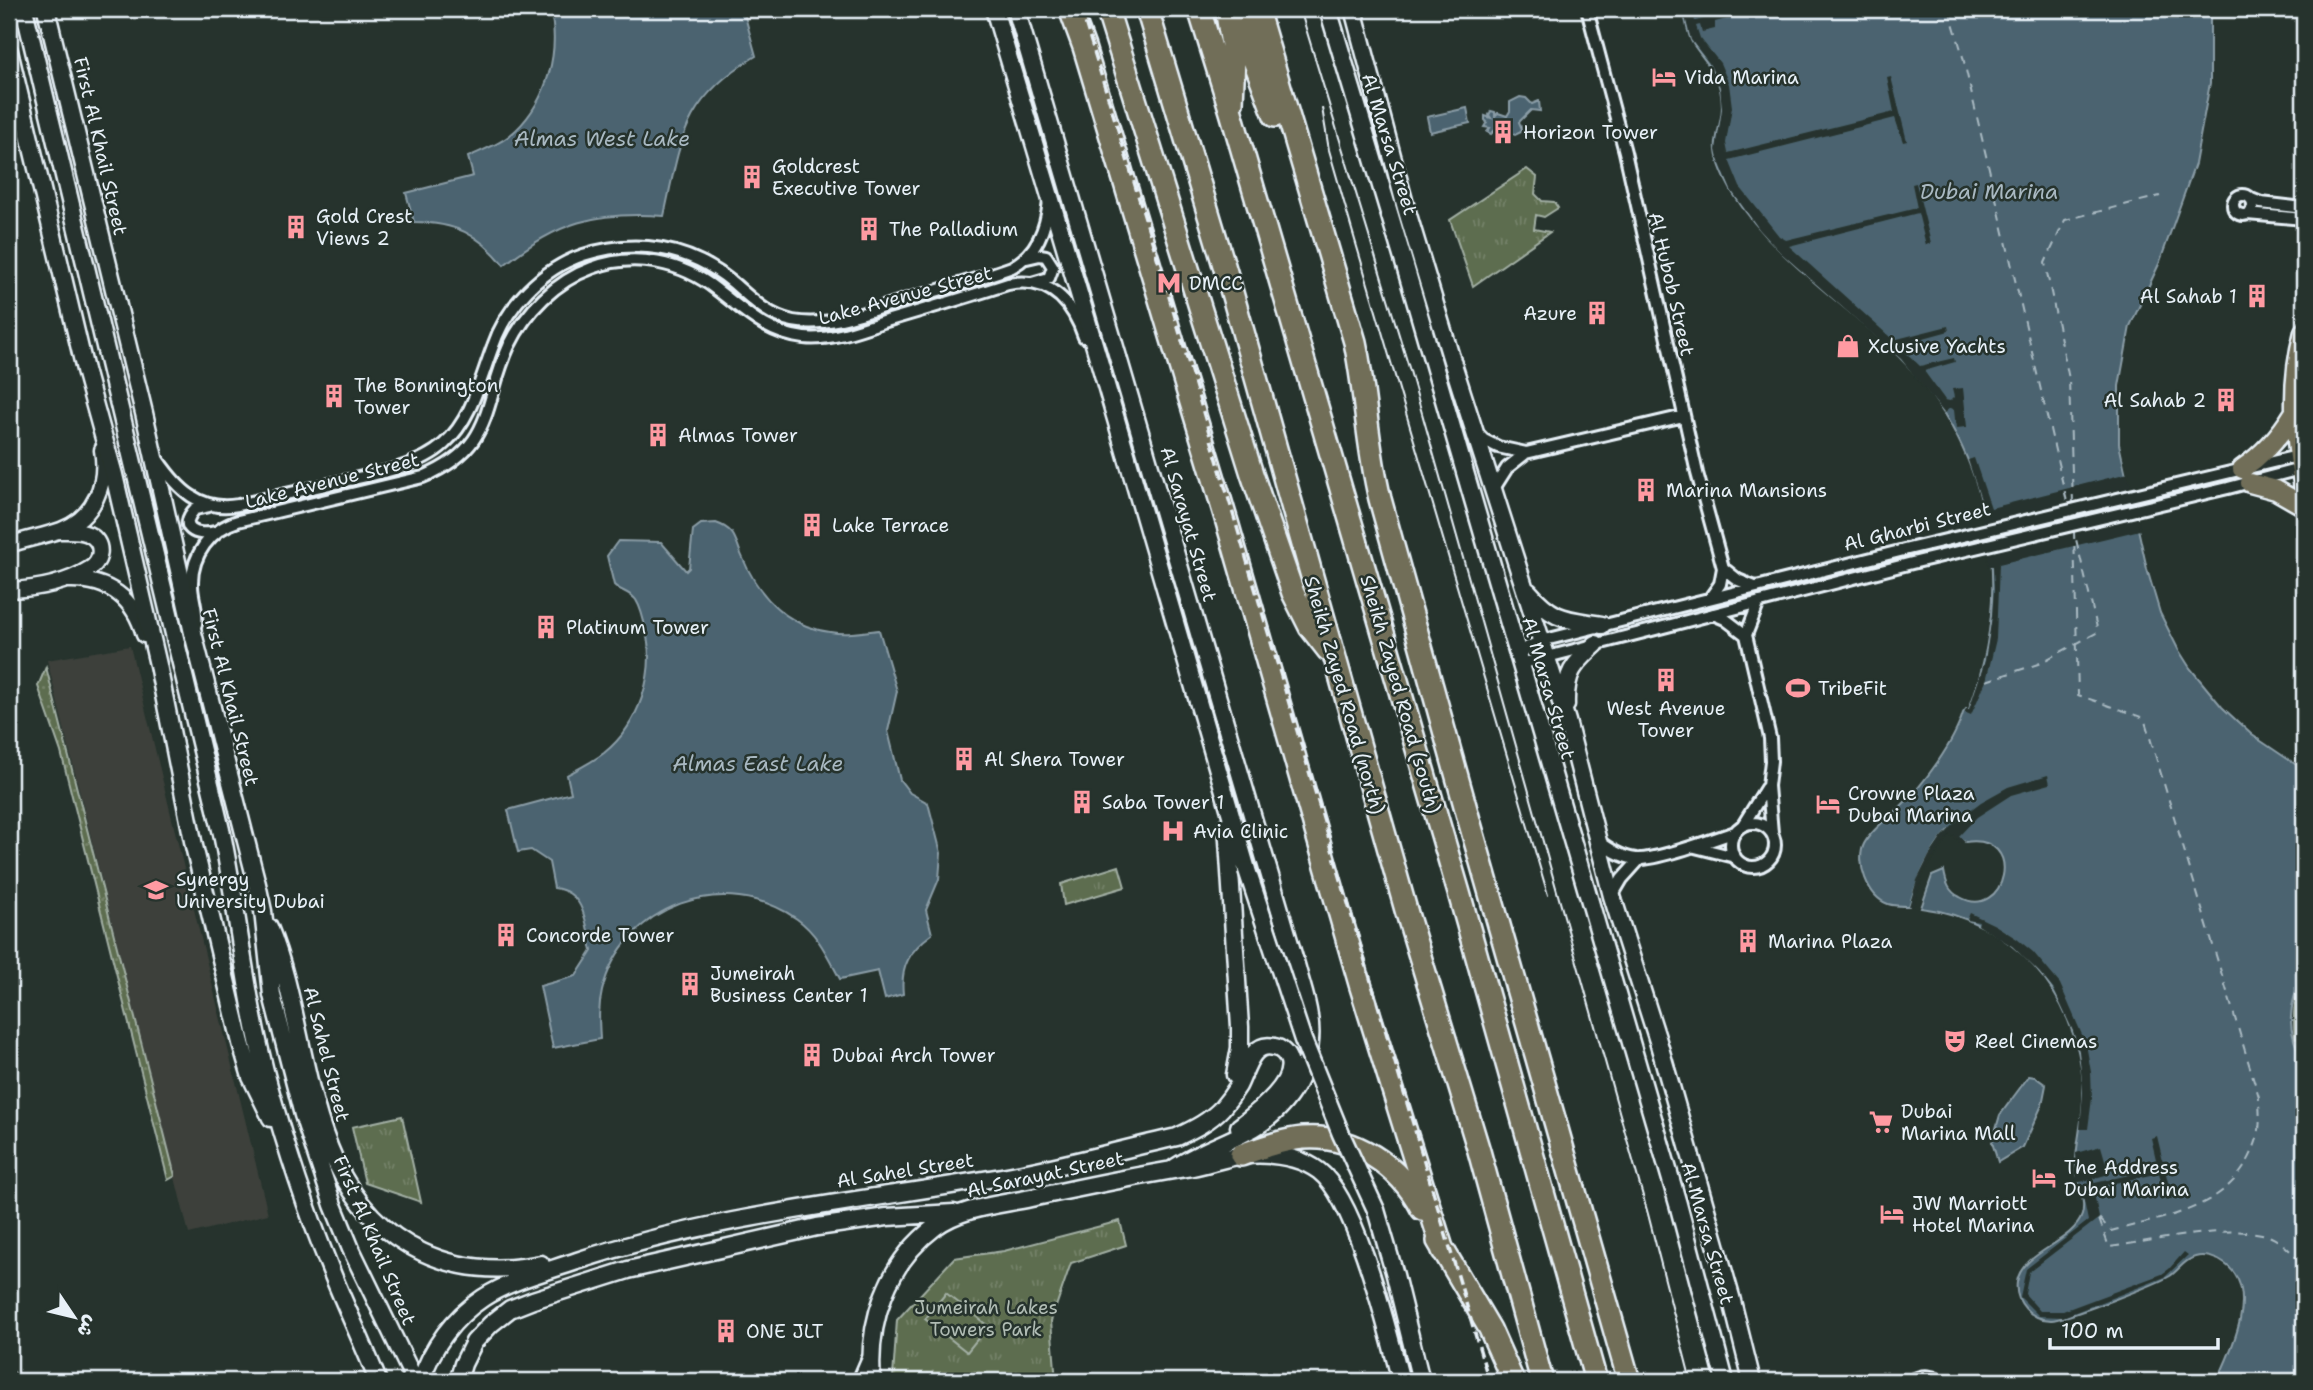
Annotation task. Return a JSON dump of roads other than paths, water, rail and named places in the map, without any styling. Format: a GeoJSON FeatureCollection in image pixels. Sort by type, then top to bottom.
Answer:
{"type":"FeatureCollection","features":[{"type":"Feature","properties":{"kind":"highway"},"geometry":{"type":"LineString","coordinates":[[1070,9],[1084,47],[1227,522],[1360,984],[1443,1251]]}},
{"type":"Feature","properties":{"kind":"highway"},"geometry":{"type":"LineString","coordinates":[[1107,9],[1252,474],[1293,593],[1310,627],[1334,657]]}},
{"type":"Feature","properties":{"kind":"highway","name":"Sheikh Zayed Road (north)"},"geometry":{"type":"LineString","coordinates":[[1147,9],[1229,282],[1406,910],[1479,1151],[1542,1381]]}},
{"type":"Feature","properties":{"kind":"highway","name":"Sheikh Zayed Road (south)"},"geometry":{"type":"LineString","coordinates":[[1199,9],[1459,893],[1596,1381]]}},
{"type":"Feature","properties":{"kind":"highway"},"geometry":{"type":"LineString","coordinates":[[1226,9],[1235,77],[1231,112]]}},
{"type":"Feature","properties":{"kind":"highway"},"geometry":{"type":"LineString","coordinates":[[1238,9],[1252,55],[1287,147],[1305,178]]}},
{"type":"Feature","properties":{"kind":"highway"},"geometry":{"type":"LineString","coordinates":[[1257,9],[1355,342],[1380,499],[1629,1381]]}},
{"type":"Feature","properties":{"kind":"highway"},"geometry":{"type":"LineString","coordinates":[[1241,1155],[1283,1142],[1311,1138],[1335,1141],[1362,1150],[1384,1163],[1404,1181],[1419,1204],[1443,1251],[1490,1329],[1513,1381]]}},
{"type":"Feature","properties":{"kind":"main road"},"geometry":{"type":"LineString","coordinates":[[24,9],[222,834],[257,1035],[285,1139],[330,1269],[378,1381]]}},
{"type":"Feature","properties":{"kind":"main road","name":"First Al Khail Street"},"geometry":{"type":"LineString","coordinates":[[46,9],[144,413],[192,634],[262,911],[278,1022],[303,1115],[334,1205],[371,1292],[415,1381]]}},
{"type":"Feature","properties":{"kind":"main road"},"geometry":{"type":"LineString","coordinates":[[994,9],[1050,192],[1247,870],[1303,1040],[1331,1111],[1376,1210],[1421,1381]]}},
{"type":"Feature","properties":{"kind":"main road","name":"Al Sarayat Street"},"geometry":{"type":"LineString","coordinates":[[1016,9],[1310,1017],[1307,1057],[1292,1093],[1264,1122],[1173,1169]]}},
{"type":"Feature","properties":{"kind":"main road","name":"Al Marsa Street"},"geometry":{"type":"LineString","coordinates":[[1328,9],[1678,1204],[1725,1381]]}},
{"type":"Feature","properties":{"kind":"main road","name":"Al Marsa Street"},"geometry":{"type":"LineString","coordinates":[[1353,9],[1406,208],[1567,722],[1612,896],[1705,1205],[1752,1381]]}},
{"type":"Feature","properties":{"kind":"main road"},"geometry":{"type":"LineString","coordinates":[[9,51],[85,370],[109,453],[158,665],[194,846],[241,1043],[251,1077],[266,1109],[285,1139]]}},
{"type":"Feature","properties":{"kind":"main road"},"geometry":{"type":"LineString","coordinates":[[2304,332],[2295,376],[2294,413],[2304,488]]}},
{"type":"Feature","properties":{"kind":"main road"},"geometry":{"type":"LineString","coordinates":[[2294,413],[2267,449],[2239,475],[2276,489],[2304,506]]}},
{"type":"Feature","properties":{"kind":"main road"},"geometry":{"type":"LineString","coordinates":[[1116,421],[1135,414]]}},
{"type":"Feature","properties":{"kind":"main road"},"geometry":{"type":"LineString","coordinates":[[1524,586],[1541,606],[1554,615],[1602,625]]}},
{"type":"Feature","properties":{"kind":"main road"},"geometry":{"type":"LineString","coordinates":[[1567,722],[1566,691],[1569,672],[1596,644]]}},
{"type":"Feature","properties":{"kind":"main road"},"geometry":{"type":"LineString","coordinates":[[1221,1109],[1230,1090],[1240,1048],[1238,977],[1225,791]]}},
{"type":"Feature","properties":{"kind":"main road","name":"Al Sahel Street"},"geometry":{"type":"LineString","coordinates":[[262,911],[284,970],[312,1091],[331,1151],[344,1180],[362,1207],[395,1237],[450,1263],[507,1269],[589,1257]]}},
{"type":"Feature","properties":{"kind":"main road"},"geometry":{"type":"LineString","coordinates":[[1217,1145],[1263,1109],[1280,1088],[1289,1072],[1285,1053],[1273,1046],[1255,1052],[1233,1095],[1221,1109]]}},
{"type":"Feature","properties":{"kind":"main road","name":"Al Sahel Street"},"geometry":{"type":"LineString","coordinates":[[421,1381],[441,1339],[467,1310],[483,1298],[517,1281],[627,1246],[717,1225],[866,1197],[1013,1175],[1177,1137],[1195,1129],[1221,1109]]}},
{"type":"Feature","properties":{"kind":"main road","name":"Al Sarayat Street"},"geometry":{"type":"LineString","coordinates":[[872,1381],[873,1343],[885,1288],[916,1243],[937,1225],[960,1213],[1208,1164],[1241,1155],[1288,1157],[1312,1167],[1332,1183],[1342,1198],[1364,1256],[1401,1381]]}},
{"type":"Feature","properties":{"kind":"main road"},"geometry":{"type":"LineString","coordinates":[[458,1381],[463,1364],[474,1342],[482,1333],[510,1310],[533,1300],[628,1270],[817,1227],[887,1217],[960,1213]]}},
{"type":"Feature","properties":{"kind":"street","name":"Al Hubob Street"},"geometry":{"type":"LineString","coordinates":[[1587,9],[1625,152],[1699,480],[1723,568]]}},
{"type":"Feature","properties":{"kind":"street"},"geometry":{"type":"LineString","coordinates":[[1026,259],[1041,237],[1050,192]]}},
{"type":"Feature","properties":{"kind":"street"},"geometry":{"type":"LineString","coordinates":[[2304,208],[2261,203],[2241,196],[2236,198],[2234,203],[2237,213],[2304,219]]}},
{"type":"Feature","properties":{"kind":"street"},"geometry":{"type":"LineString","coordinates":[[2247,214],[2252,209],[2251,199]]}},
{"type":"Feature","properties":{"kind":"street","name":"Lake Avenue Street"},"geometry":{"type":"LineString","coordinates":[[211,506],[238,505],[368,475],[419,460],[432,453],[444,444],[463,421],[494,342],[505,319],[520,299],[538,281],[582,256],[624,246],[680,252],[713,268],[766,311],[778,317],[808,323],[838,319],[882,307],[1013,267],[1026,259]]}},
{"type":"Feature","properties":{"kind":"street"},"geometry":{"type":"LineString","coordinates":[[1026,259],[1040,255],[1046,257],[1053,267],[1049,278],[1032,283]]}},
{"type":"Feature","properties":{"kind":"street","name":"Lake Avenue Street"},"geometry":{"type":"LineString","coordinates":[[215,532],[239,521],[423,477],[450,463],[467,448],[481,430],[509,347],[519,327],[533,309],[568,279],[607,262],[642,260],[675,267],[705,281],[760,324],[805,338],[838,335],[1009,285],[1032,283]]}},
{"type":"Feature","properties":{"kind":"street"},"geometry":{"type":"LineString","coordinates":[[1032,283],[1051,291],[1068,303],[1079,320],[1087,344],[1097,354]]}},
{"type":"Feature","properties":{"kind":"street"},"geometry":{"type":"LineString","coordinates":[[9,545],[59,531],[79,520],[94,503],[103,478],[104,463],[96,409]]}},
{"type":"Feature","properties":{"kind":"street"},"geometry":{"type":"LineString","coordinates":[[1473,428],[1484,439],[1499,447],[1525,453],[1684,416]]}},
{"type":"Feature","properties":{"kind":"street"},"geometry":{"type":"LineString","coordinates":[[150,449],[178,486],[196,500],[211,506]]}},
{"type":"Feature","properties":{"kind":"street"},"geometry":{"type":"LineString","coordinates":[[1493,490],[1507,468],[1525,453]]}},
{"type":"Feature","properties":{"kind":"street","name":"Al Gharbi Street"},"geometry":{"type":"LineString","coordinates":[[1519,661],[1543,648],[1602,625],[1908,549],[2302,462]]}},
{"type":"Feature","properties":{"kind":"street","name":"Al Gharbi Street"},"geometry":{"type":"LineString","coordinates":[[1519,661],[1528,647],[1596,644],[1912,563],[2228,488],[2239,475],[2302,462]]}},
{"type":"Feature","properties":{"kind":"street"},"geometry":{"type":"LineString","coordinates":[[211,506],[195,509],[189,519],[189,525],[192,530],[202,535],[215,532]]}},
{"type":"Feature","properties":{"kind":"street"},"geometry":{"type":"LineString","coordinates":[[9,590],[36,588],[93,568],[100,554],[95,539],[89,534],[59,531]]}},
{"type":"Feature","properties":{"kind":"street"},"geometry":{"type":"LineString","coordinates":[[192,634],[197,617],[191,583],[194,567],[200,552],[215,532]]}},
{"type":"Feature","properties":{"kind":"street"},"geometry":{"type":"LineString","coordinates":[[1710,598],[1720,584],[1723,568],[1755,587]]}},
{"type":"Feature","properties":{"kind":"street"},"geometry":{"type":"LineString","coordinates":[[64,580],[93,583],[127,600],[138,616],[149,652],[158,665]]}},
{"type":"Feature","properties":{"kind":"street"},"geometry":{"type":"LineString","coordinates":[[1759,602],[1746,635],[1770,738],[1771,766],[1768,786],[1774,851],[1765,863],[1752,867],[1739,862],[1731,844],[1768,786]]}},
{"type":"Feature","properties":{"kind":"street"},"geometry":{"type":"LineString","coordinates":[[1713,614],[1736,626],[1746,635]]}},
{"type":"Feature","properties":{"kind":"street"},"geometry":{"type":"LineString","coordinates":[[1597,840],[1620,855],[1640,859],[1693,846],[1751,823],[1759,824],[1772,833]]}},
{"type":"Feature","properties":{"kind":"street"},"geometry":{"type":"LineString","coordinates":[[1693,846],[1735,857]]}},
{"type":"Feature","properties":{"kind":"street"},"geometry":{"type":"LineString","coordinates":[[1612,896],[1622,879],[1640,859]]}},
{"type":"Feature","properties":{"kind":"street"},"geometry":{"type":"LineString","coordinates":[[858,1381],[873,1343]]}},
{"type":"Feature","properties":{"kind":"street"},"geometry":{"type":"LineString","coordinates":[[1911,1381],[1930,1376],[1940,1381]]}},
{"type":"Feature","properties":{"kind":"water","name":"Almas West Lake"},"geometry":{"type":"Polygon","coordinates":[[[550,9],[743,9],[756,56],[731,72],[699,106],[681,143],[664,216],[618,216],[578,223],[542,238],[504,265],[485,245],[465,232],[442,225],[414,222],[406,193],[473,176],[468,157],[505,139],[527,118],[549,74],[554,41],[550,9]]]}},
{"type":"Feature","properties":{"kind":"water","name":"Dubai Marina"},"geometry":{"type":"Polygon","coordinates":[[[1683,9],[2210,9],[2210,83],[2195,164],[2159,264],[2130,326],[2119,386],[2119,444],[2147,569],[2160,613],[2178,649],[2222,707],[2252,735],[2304,770],[2304,974],[2294,997],[2291,1018],[2294,1040],[2304,1063],[2304,1381],[2217,1381],[2235,1338],[2242,1305],[2241,1289],[2236,1275],[2225,1264],[2211,1257],[2191,1258],[2162,1280],[2110,1301],[2051,1320],[2037,1317],[2021,1303],[2017,1282],[2021,1272],[2037,1255],[2077,1225],[2083,1209],[2076,1165],[2083,1084],[2078,1051],[2068,1020],[2053,992],[2034,966],[2011,945],[1984,927],[1954,915],[1921,908],[1932,876],[1944,871],[1949,887],[1956,895],[1976,902],[1989,898],[1998,888],[2003,876],[2003,862],[1997,850],[1985,843],[1965,842],[1949,830],[1925,866],[1909,906],[1895,906],[1881,900],[1869,887],[1861,860],[1867,839],[1910,797],[1928,775],[1953,737],[1963,713],[1969,709],[1983,661],[1991,612],[1991,564],[1985,516],[1972,470],[1951,426],[1924,386],[1890,348],[1785,256],[1748,215],[1732,192],[1717,155],[1716,142],[1722,111],[1720,89],[1712,71],[1691,40],[1683,9]]]}},
{"type":"Feature","properties":{"kind":"water"},"geometry":{"type":"Polygon","coordinates":[[[1520,97],[1526,98],[1532,104],[1539,101],[1540,111],[1531,110],[1519,122],[1521,132],[1515,135],[1505,130],[1496,137],[1494,131],[1491,134],[1487,132],[1490,128],[1484,127],[1487,122],[1485,116],[1491,118],[1491,111],[1495,112],[1495,116],[1498,113],[1507,116],[1510,102],[1520,97]]]}},
{"type":"Feature","properties":{"kind":"water"},"geometry":{"type":"Polygon","coordinates":[[[1467,108],[1470,123],[1430,132],[1427,117],[1467,108]]]}},
{"type":"Feature","properties":{"kind":"water","name":"Almas East Lake"},"geometry":{"type":"Polygon","coordinates":[[[716,523],[727,528],[733,535],[755,582],[764,595],[786,615],[814,629],[830,632],[879,630],[897,691],[888,731],[900,780],[910,793],[928,803],[941,853],[939,879],[926,910],[932,934],[908,959],[903,975],[903,994],[885,999],[878,971],[840,979],[811,932],[797,919],[769,904],[739,897],[709,897],[680,904],[654,917],[631,936],[613,961],[601,997],[600,1039],[553,1048],[540,986],[576,976],[592,951],[579,903],[565,891],[554,888],[549,862],[531,850],[518,852],[508,810],[571,793],[567,775],[604,753],[616,741],[627,728],[642,698],[649,664],[649,647],[643,619],[636,600],[614,585],[607,556],[618,541],[661,542],[686,571],[689,568],[693,530],[701,524],[716,523]]]}},
{"type":"Feature","properties":{"kind":"water"},"geometry":{"type":"Polygon","coordinates":[[[2029,1076],[2046,1085],[2042,1105],[2023,1147],[1998,1162],[1992,1142],[2000,1115],[2029,1076]]]}},
{"type":"Feature","properties":{"kind":"tram line"},"geometry":{"type":"LineString","coordinates":[[1300,9],[1410,371],[1648,1214],[1691,1381]]}},
{"type":"Feature","properties":{"kind":"tram line"},"geometry":{"type":"LineString","coordinates":[[1322,108],[1329,150],[1548,895]]}},
{"type":"Feature","properties":{"kind":"railway"},"geometry":{"type":"LineString","coordinates":[[1081,9],[1165,283],[1489,1381]]}},
{"type":"Feature","properties":{"kind":"place","name":"Vida Marina"},"geometry":{"type":"Point","coordinates":[1664,77]}},
{"type":"Feature","properties":{"kind":"place","name":"Horizon Tower"},"geometry":{"type":"Point","coordinates":[1503,132]}},
{"type":"Feature","properties":{"kind":"place","name":"Goldcrest Executive Tower"},"geometry":{"type":"Point","coordinates":[752,177]}},
{"type":"Feature","properties":{"kind":"place","name":"Gold Crest Views 2"},"geometry":{"type":"Point","coordinates":[296,227]}},
{"type":"Feature","properties":{"kind":"place","name":"The Palladium"},"geometry":{"type":"Point","coordinates":[869,229]}},
{"type":"Feature","properties":{"kind":"place","name":"DMCC"},"geometry":{"type":"Point","coordinates":[1169,283]}},
{"type":"Feature","properties":{"kind":"place","name":"Al Sahab 1"},"geometry":{"type":"Point","coordinates":[2257,296]}},
{"type":"Feature","properties":{"kind":"place","name":"Azure"},"geometry":{"type":"Point","coordinates":[1597,313]}},
{"type":"Feature","properties":{"kind":"place","name":"Xclusive Yachts"},"geometry":{"type":"Point","coordinates":[1848,346]}},
{"type":"Feature","properties":{"kind":"place","name":"The Bonnington Tower"},"geometry":{"type":"Point","coordinates":[334,396]}},
{"type":"Feature","properties":{"kind":"place","name":"Al Sahab 2"},"geometry":{"type":"Point","coordinates":[2226,400]}},
{"type":"Feature","properties":{"kind":"place","name":"Almas Tower"},"geometry":{"type":"Point","coordinates":[658,435]}},
{"type":"Feature","properties":{"kind":"place","name":"Marina Mansions"},"geometry":{"type":"Point","coordinates":[1646,490]}},
{"type":"Feature","properties":{"kind":"place","name":"Lake Terrace"},"geometry":{"type":"Point","coordinates":[812,525]}},
{"type":"Feature","properties":{"kind":"place","name":"Platinum Tower"},"geometry":{"type":"Point","coordinates":[546,627]}},
{"type":"Feature","properties":{"kind":"place","name":"West Avenue Tower"},"geometry":{"type":"Point","coordinates":[1666,680]}},
{"type":"Feature","properties":{"kind":"place","name":"TribeFit"},"geometry":{"type":"Point","coordinates":[1798,688]}},
{"type":"Feature","properties":{"kind":"place","name":"Al Shera Tower"},"geometry":{"type":"Point","coordinates":[964,759]}},
{"type":"Feature","properties":{"kind":"place","name":"Saba Tower 1"},"geometry":{"type":"Point","coordinates":[1082,802]}},
{"type":"Feature","properties":{"kind":"place","name":"Crowne Plaza Dubai Marina"},"geometry":{"type":"Point","coordinates":[1828,804]}},
{"type":"Feature","properties":{"kind":"place","name":"Avia Clinic"},"geometry":{"type":"Point","coordinates":[1173,831]}},
{"type":"Feature","properties":{"kind":"place","name":"Synergy University Dubai"},"geometry":{"type":"Point","coordinates":[156,890]}},
{"type":"Feature","properties":{"kind":"place","name":"Concorde Tower"},"geometry":{"type":"Point","coordinates":[506,935]}},
{"type":"Feature","properties":{"kind":"place","name":"Marina Plaza"},"geometry":{"type":"Point","coordinates":[1748,941]}},
{"type":"Feature","properties":{"kind":"place","name":"Jumeirah Business Center 1"},"geometry":{"type":"Point","coordinates":[690,984]}},
{"type":"Feature","properties":{"kind":"place","name":"Reel Cinemas"},"geometry":{"type":"Point","coordinates":[1955,1041]}},
{"type":"Feature","properties":{"kind":"place","name":"Dubai Arch Tower"},"geometry":{"type":"Point","coordinates":[812,1055]}},
{"type":"Feature","properties":{"kind":"place","name":"Dubai Marina Mall"},"geometry":{"type":"Point","coordinates":[1881,1122]}},
{"type":"Feature","properties":{"kind":"place","name":"The Address Dubai Marina"},"geometry":{"type":"Point","coordinates":[2044,1178]}},
{"type":"Feature","properties":{"kind":"place","name":"JW Marriott Hotel Marina"},"geometry":{"type":"Point","coordinates":[1892,1214]}},
{"type":"Feature","properties":{"kind":"place","name":"ONE JLT"},"geometry":{"type":"Point","coordinates":[726,1331]}},
{"type":"Feature","properties":{"kind":"park label","name":"Jumeirah Lakes Towers Park"},"geometry":{"type":"Point","coordinates":[986,1318]}}]}
